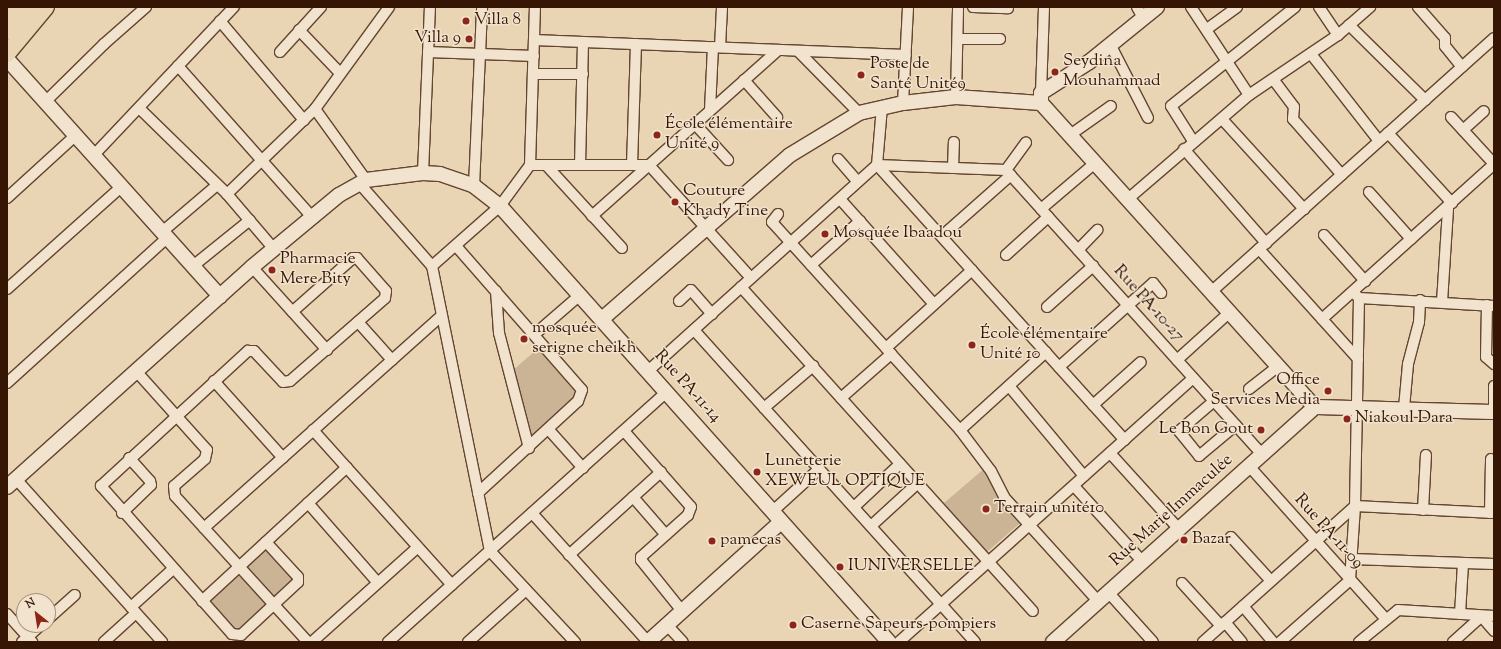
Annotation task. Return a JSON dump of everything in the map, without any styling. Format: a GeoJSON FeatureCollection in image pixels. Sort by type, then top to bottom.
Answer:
{"type":"FeatureCollection","features":[{"type":"Feature","properties":{"kind":"highway"},"geometry":{"type":"LineString","coordinates":[[7,31],[27,7]]}},
{"type":"Feature","properties":{"kind":"main road"},"geometry":{"type":"LineString","coordinates":[[7,54],[46,7]]}},
{"type":"Feature","properties":{"kind":"street"},"geometry":{"type":"LineString","coordinates":[[45,102],[104,44],[146,7]]}},
{"type":"Feature","properties":{"kind":"street"},"geometry":{"type":"LineString","coordinates":[[93,156],[234,7]]}},
{"type":"Feature","properties":{"kind":"street"},"geometry":{"type":"LineString","coordinates":[[280,52],[321,7]]}},
{"type":"Feature","properties":{"kind":"street"},"geometry":{"type":"LineString","coordinates":[[227,194],[315,109],[389,7]]}},
{"type":"Feature","properties":{"kind":"street"},"geometry":{"type":"LineString","coordinates":[[424,173],[430,7]]}},
{"type":"Feature","properties":{"kind":"street"},"geometry":{"type":"LineString","coordinates":[[474,186],[482,7]]}},
{"type":"Feature","properties":{"kind":"street"},"geometry":{"type":"LineString","coordinates":[[432,266],[500,206],[530,165],[535,7]]}},
{"type":"Feature","properties":{"kind":"street"},"geometry":{"type":"LineString","coordinates":[[710,110],[716,47],[722,7]]}},
{"type":"Feature","properties":{"kind":"street"},"geometry":{"type":"LineString","coordinates":[[903,103],[908,7]]}},
{"type":"Feature","properties":{"kind":"street"},"geometry":{"type":"LineString","coordinates":[[956,97],[958,7]]}},
{"type":"Feature","properties":{"kind":"street"},"geometry":{"type":"LineString","coordinates":[[973,7],[1008,8]]}},
{"type":"Feature","properties":{"kind":"street"},"geometry":{"type":"LineString","coordinates":[[1044,7],[1041,98],[1070,135],[1315,407],[1404,408],[1494,412],[1494,386]]}},
{"type":"Feature","properties":{"kind":"street"},"geometry":{"type":"LineString","coordinates":[[602,319],[790,155],[859,112],[903,103],[956,97],[1041,98],[1089,62],[1110,44],[1140,12],[1157,7]]}},
{"type":"Feature","properties":{"kind":"street"},"geometry":{"type":"LineString","coordinates":[[1191,7],[1207,29],[1249,95]]}},
{"type":"Feature","properties":{"kind":"street"},"geometry":{"type":"LineString","coordinates":[[1207,29],[1237,7]]}},
{"type":"Feature","properties":{"kind":"street"},"geometry":{"type":"LineString","coordinates":[[1193,141],[1171,106],[1295,7]]}},
{"type":"Feature","properties":{"kind":"street"},"geometry":{"type":"LineString","coordinates":[[1319,7],[1338,35]]}},
{"type":"Feature","properties":{"kind":"street"},"geometry":{"type":"LineString","coordinates":[[1128,199],[1193,141],[1222,119],[1249,95],[1338,35],[1370,7]]}},
{"type":"Feature","properties":{"kind":"street"},"geometry":{"type":"LineString","coordinates":[[1418,7],[1445,38],[1445,46],[1462,67]]}},
{"type":"Feature","properties":{"kind":"street"},"geometry":{"type":"LineString","coordinates":[[220,21],[304,120]]}},
{"type":"Feature","properties":{"kind":"street"},"geometry":{"type":"LineString","coordinates":[[1349,25],[1425,100]]}},
{"type":"Feature","properties":{"kind":"street"},"geometry":{"type":"LineString","coordinates":[[299,30],[340,73]]}},
{"type":"Feature","properties":{"kind":"street"},"geometry":{"type":"LineString","coordinates":[[1211,292],[1494,38]]}},
{"type":"Feature","properties":{"kind":"street"},"geometry":{"type":"LineString","coordinates":[[958,39],[1000,39]]}},
{"type":"Feature","properties":{"kind":"street"},"geometry":{"type":"LineString","coordinates":[[534,40],[906,55]]}},
{"type":"Feature","properties":{"kind":"street"},"geometry":{"type":"LineString","coordinates":[[580,165],[583,43]]}},
{"type":"Feature","properties":{"kind":"street"},"geometry":{"type":"LineString","coordinates":[[632,165],[636,44]]}},
{"type":"Feature","properties":{"kind":"street"},"geometry":{"type":"LineString","coordinates":[[1110,44],[1148,118]]}},
{"type":"Feature","properties":{"kind":"street"},"geometry":{"type":"LineString","coordinates":[[592,216],[778,50]]}},
{"type":"Feature","properties":{"kind":"street"},"geometry":{"type":"LineString","coordinates":[[798,51],[859,112]]}},
{"type":"Feature","properties":{"kind":"street"},"geometry":{"type":"LineString","coordinates":[[428,52],[534,56]]}},
{"type":"Feature","properties":{"kind":"street"},"geometry":{"type":"LineString","coordinates":[[1311,54],[1379,141]]}},
{"type":"Feature","properties":{"kind":"street"},"geometry":{"type":"LineString","coordinates":[[7,60],[220,296]]}},
{"type":"Feature","properties":{"kind":"street"},"geometry":{"type":"LineString","coordinates":[[178,66],[311,216]]}},
{"type":"Feature","properties":{"kind":"street"},"geometry":{"type":"LineString","coordinates":[[533,74],[583,74]]}},
{"type":"Feature","properties":{"kind":"street"},"geometry":{"type":"LineString","coordinates":[[1273,79],[1294,107],[1293,119],[1342,175]]}},
{"type":"Feature","properties":{"kind":"street"},"geometry":{"type":"LineString","coordinates":[[744,80],[777,117]]}},
{"type":"Feature","properties":{"kind":"street"},"geometry":{"type":"LineString","coordinates":[[1070,135],[1111,106]]}},
{"type":"Feature","properties":{"kind":"street"},"geometry":{"type":"LineString","coordinates":[[648,371],[877,165],[882,107]]}},
{"type":"Feature","properties":{"kind":"street"},"geometry":{"type":"LineString","coordinates":[[139,108],[227,194],[274,249]]}},
{"type":"Feature","properties":{"kind":"street"},"geometry":{"type":"LineString","coordinates":[[315,109],[363,182],[432,266],[490,551],[575,642]]}},
{"type":"Feature","properties":{"kind":"street"},"geometry":{"type":"LineString","coordinates":[[1463,130],[1484,111]]}},
{"type":"Feature","properties":{"kind":"street"},"geometry":{"type":"LineString","coordinates":[[1322,320],[1356,295],[1365,281],[1450,206],[1494,164],[1451,117]]}},
{"type":"Feature","properties":{"kind":"street"},"geometry":{"type":"LineString","coordinates":[[1222,119],[1304,209]]}},
{"type":"Feature","properties":{"kind":"street"},"geometry":{"type":"LineString","coordinates":[[695,124],[728,160]]}},
{"type":"Feature","properties":{"kind":"street"},"geometry":{"type":"LineString","coordinates":[[1388,133],[1450,206],[1442,302]]}},
{"type":"Feature","properties":{"kind":"street"},"geometry":{"type":"LineString","coordinates":[[7,198],[75,136]]}},
{"type":"Feature","properties":{"kind":"street"},"geometry":{"type":"LineString","coordinates":[[953,168],[954,142]]}},
{"type":"Feature","properties":{"kind":"street"},"geometry":{"type":"LineString","coordinates":[[942,236],[1008,173],[1026,142]]}},
{"type":"Feature","properties":{"kind":"street"},"geometry":{"type":"LineString","coordinates":[[1184,149],[1322,320],[1358,359]]}},
{"type":"Feature","properties":{"kind":"street"},"geometry":{"type":"LineString","coordinates":[[838,159],[858,182]]}},
{"type":"Feature","properties":{"kind":"street"},"geometry":{"type":"LineString","coordinates":[[1006,255],[1095,162]]}},
{"type":"Feature","properties":{"kind":"street"},"geometry":{"type":"LineString","coordinates":[[530,165],[649,165],[751,278]]}},
{"type":"Feature","properties":{"kind":"street"},"geometry":{"type":"LineString","coordinates":[[877,165],[953,168],[1008,173]]}},
{"type":"Feature","properties":{"kind":"street"},"geometry":{"type":"LineString","coordinates":[[877,165],[1125,440]]}},
{"type":"Feature","properties":{"kind":"street"},"geometry":{"type":"LineString","coordinates":[[547,166],[622,248]]}},
{"type":"Feature","properties":{"kind":"street","name":"Rue PA-11-14"},"geometry":{"type":"LineString","coordinates":[[363,182],[424,173],[455,178],[474,186],[500,206],[890,642]]}},
{"type":"Feature","properties":{"kind":"street","name":"Rue PA-10-27"},"geometry":{"type":"LineString","coordinates":[[1008,173],[1262,454]]}},
{"type":"Feature","properties":{"kind":"street"},"geometry":{"type":"LineString","coordinates":[[162,642],[134,610],[11,483],[311,216],[339,194],[363,182]]}},
{"type":"Feature","properties":{"kind":"street"},"geometry":{"type":"LineString","coordinates":[[7,383],[217,185]]}},
{"type":"Feature","properties":{"kind":"street"},"geometry":{"type":"LineString","coordinates":[[7,289],[121,187]]}},
{"type":"Feature","properties":{"kind":"street"},"geometry":{"type":"LineString","coordinates":[[1369,192],[1411,239]]}},
{"type":"Feature","properties":{"kind":"street"},"geometry":{"type":"LineString","coordinates":[[840,199],[934,304]]}},
{"type":"Feature","properties":{"kind":"street"},"geometry":{"type":"LineString","coordinates":[[778,214],[772,222],[960,430],[987,464],[1004,497],[1029,526],[1103,597],[1153,642]]}},
{"type":"Feature","properties":{"kind":"street"},"geometry":{"type":"LineString","coordinates":[[193,266],[250,220]]}},
{"type":"Feature","properties":{"kind":"street"},"geometry":{"type":"LineString","coordinates":[[811,265],[860,221]]}},
{"type":"Feature","properties":{"kind":"street"},"geometry":{"type":"LineString","coordinates":[[1078,250],[1098,230]]}},
{"type":"Feature","properties":{"kind":"street"},"geometry":{"type":"LineString","coordinates":[[1324,235],[1365,281]]}},
{"type":"Feature","properties":{"kind":"street"},"geometry":{"type":"LineString","coordinates":[[456,246],[582,390],[578,401],[549,430],[478,493]]}},
{"type":"Feature","properties":{"kind":"street"},"geometry":{"type":"LineString","coordinates":[[266,542],[299,580],[241,635],[236,636],[232,634],[122,513],[100,486],[176,415],[248,351],[254,351],[283,382],[290,381],[327,350],[387,294],[356,258],[351,259],[292,312]]}},
{"type":"Feature","properties":{"kind":"street"},"geometry":{"type":"LineString","coordinates":[[1047,307],[1093,266]]}},
{"type":"Feature","properties":{"kind":"street"},"geometry":{"type":"LineString","coordinates":[[252,267],[327,350]]}},
{"type":"Feature","properties":{"kind":"street"},"geometry":{"type":"LineString","coordinates":[[841,398],[934,304],[972,270]]}},
{"type":"Feature","properties":{"kind":"street"},"geometry":{"type":"LineString","coordinates":[[1059,367],[1153,283],[1161,293]]}},
{"type":"Feature","properties":{"kind":"street"},"geometry":{"type":"LineString","coordinates":[[741,287],[1033,611]]}},
{"type":"Feature","properties":{"kind":"street"},"geometry":{"type":"LineString","coordinates":[[679,301],[691,290],[712,314]]}},
{"type":"Feature","properties":{"kind":"street"},"geometry":{"type":"LineString","coordinates":[[496,291],[500,334],[529,448]]}},
{"type":"Feature","properties":{"kind":"street"},"geometry":{"type":"LineString","coordinates":[[534,334],[580,295]]}},
{"type":"Feature","properties":{"kind":"street"},"geometry":{"type":"LineString","coordinates":[[1356,295],[1491,306],[1486,357],[1494,364]]}},
{"type":"Feature","properties":{"kind":"street"},"geometry":{"type":"LineString","coordinates":[[1280,642],[1350,580],[1357,407],[1358,359],[1356,295]]}},
{"type":"Feature","properties":{"kind":"street"},"geometry":{"type":"LineString","coordinates":[[1404,408],[1408,364],[1419,322],[1420,300]]}},
{"type":"Feature","properties":{"kind":"street"},"geometry":{"type":"LineString","coordinates":[[1177,360],[1230,312]]}},
{"type":"Feature","properties":{"kind":"street"},"geometry":{"type":"LineString","coordinates":[[204,528],[442,315]]}},
{"type":"Feature","properties":{"kind":"street"},"geometry":{"type":"LineString","coordinates":[[358,322],[392,360]]}},
{"type":"Feature","properties":{"kind":"street"},"geometry":{"type":"LineString","coordinates":[[694,330],[975,642]]}},
{"type":"Feature","properties":{"kind":"street"},"geometry":{"type":"LineString","coordinates":[[960,430],[1046,352]]}},
{"type":"Feature","properties":{"kind":"street"},"geometry":{"type":"LineString","coordinates":[[1093,405],[1141,362]]}},
{"type":"Feature","properties":{"kind":"street"},"geometry":{"type":"LineString","coordinates":[[764,408],[813,366]]}},
{"type":"Feature","properties":{"kind":"street"},"geometry":{"type":"LineString","coordinates":[[1249,389],[1278,366]]}},
{"type":"Feature","properties":{"kind":"street"},"geometry":{"type":"LineString","coordinates":[[136,371],[207,450],[205,459],[174,486],[173,491],[204,528],[308,642]]}},
{"type":"Feature","properties":{"kind":"street"},"geometry":{"type":"LineString","coordinates":[[899,642],[1194,378]]}},
{"type":"Feature","properties":{"kind":"street"},"geometry":{"type":"LineString","coordinates":[[214,381],[283,458]]}},
{"type":"Feature","properties":{"kind":"street"},"geometry":{"type":"LineString","coordinates":[[1009,386],[1084,476]]}},
{"type":"Feature","properties":{"kind":"street"},"geometry":{"type":"LineString","coordinates":[[388,642],[667,392]]}},
{"type":"Feature","properties":{"kind":"street"},"geometry":{"type":"LineString","coordinates":[[1214,401],[1179,430],[1199,456],[1236,425]]}},
{"type":"Feature","properties":{"kind":"street","name":"Rue Marie Immaculée"},"geometry":{"type":"LineString","coordinates":[[1052,642],[1315,407]]}},
{"type":"Feature","properties":{"kind":"street"},"geometry":{"type":"LineString","coordinates":[[313,430],[452,585]]}},
{"type":"Feature","properties":{"kind":"street"},"geometry":{"type":"LineString","coordinates":[[549,430],[583,468]]}},
{"type":"Feature","properties":{"kind":"street"},"geometry":{"type":"LineString","coordinates":[[624,431],[692,507],[688,515],[640,560],[682,611]]}},
{"type":"Feature","properties":{"kind":"street"},"geometry":{"type":"LineString","coordinates":[[1110,453],[1178,529]]}},
{"type":"Feature","properties":{"kind":"street"},"geometry":{"type":"LineString","coordinates":[[1423,510],[1426,455]]}},
{"type":"Feature","properties":{"kind":"street"},"geometry":{"type":"LineString","coordinates":[[122,513],[150,485],[150,481],[129,458]]}},
{"type":"Feature","properties":{"kind":"street"},"geometry":{"type":"LineString","coordinates":[[1203,642],[1354,506],[1492,513],[1491,459]]}},
{"type":"Feature","properties":{"kind":"street"},"geometry":{"type":"LineString","coordinates":[[854,507],[900,464]]}},
{"type":"Feature","properties":{"kind":"street","name":"Rue PA-11-09"},"geometry":{"type":"LineString","coordinates":[[1249,466],[1385,618]]}},
{"type":"Feature","properties":{"kind":"street"},"geometry":{"type":"LineString","coordinates":[[202,601],[347,468]]}},
{"type":"Feature","properties":{"kind":"street"},"geometry":{"type":"LineString","coordinates":[[532,513],[648,642],[682,611],[777,516],[819,469]]}},
{"type":"Feature","properties":{"kind":"street"},"geometry":{"type":"LineString","coordinates":[[569,554],[661,472]]}},
{"type":"Feature","properties":{"kind":"street"},"geometry":{"type":"LineString","coordinates":[[871,526],[918,483]]}},
{"type":"Feature","properties":{"kind":"street"},"geometry":{"type":"LineString","coordinates":[[1074,486],[1142,562]]}},
{"type":"Feature","properties":{"kind":"street"},"geometry":{"type":"LineString","coordinates":[[633,498],[666,535]]}},
{"type":"Feature","properties":{"kind":"street"},"geometry":{"type":"LineString","coordinates":[[308,503],[378,583]]}},
{"type":"Feature","properties":{"kind":"street"},"geometry":{"type":"LineString","coordinates":[[1231,537],[1271,581]]}},
{"type":"Feature","properties":{"kind":"street"},"geometry":{"type":"LineString","coordinates":[[312,642],[418,547]]}},
{"type":"Feature","properties":{"kind":"street"},"geometry":{"type":"LineString","coordinates":[[1352,558],[1494,564]]}},
{"type":"Feature","properties":{"kind":"street"},"geometry":{"type":"LineString","coordinates":[[1460,614],[1463,563]]}},
{"type":"Feature","properties":{"kind":"street"},"geometry":{"type":"LineString","coordinates":[[104,642],[173,569]]}},
{"type":"Feature","properties":{"kind":"street"},"geometry":{"type":"LineString","coordinates":[[1182,583],[1242,642]]}},
{"type":"Feature","properties":{"kind":"street"},"geometry":{"type":"LineString","coordinates":[[468,642],[526,590]]}},
{"type":"Feature","properties":{"kind":"street"},"geometry":{"type":"LineString","coordinates":[[56,612],[75,595]]}},
{"type":"Feature","properties":{"kind":"street"},"geometry":{"type":"LineString","coordinates":[[1243,606],[1273,642]]}},
{"type":"Feature","properties":{"kind":"street"},"geometry":{"type":"LineString","coordinates":[[1359,642],[1385,618],[1398,610],[1494,616]]}},
{"type":"Feature","properties":{"kind":"street"},"geometry":{"type":"LineString","coordinates":[[7,614],[27,640]]}},
{"type":"Feature","properties":{"kind":"street"},"geometry":{"type":"LineString","coordinates":[[1482,616],[1494,631]]}},
{"type":"Feature","properties":{"kind":"street"},"geometry":{"type":"LineString","coordinates":[[1453,642],[1482,616]]}},
{"type":"Feature","properties":{"kind":"street"},"geometry":{"type":"LineString","coordinates":[[667,625],[683,642]]}},
{"type":"Feature","properties":{"kind":"shaded area"},"geometry":{"type":"Polygon","coordinates":[[[541,346],[580,393],[530,441],[512,371],[541,346]]]}},
{"type":"Feature","properties":{"kind":"shaded area","name":"Terrain unité10"},"geometry":{"type":"Polygon","coordinates":[[[985,468],[1029,515],[987,552],[944,503],[985,468]]]}},
{"type":"Feature","properties":{"kind":"shaded area"},"geometry":{"type":"Polygon","coordinates":[[[269,543],[300,577],[236,635],[205,600],[269,543]]]}},
{"type":"Feature","properties":{"kind":"place","name":"Villa 8"},"geometry":{"type":"Point","coordinates":[466,21]}},
{"type":"Feature","properties":{"kind":"place","name":"Villa 9"},"geometry":{"type":"Point","coordinates":[469,39]}},
{"type":"Feature","properties":{"kind":"place","name":"Seydina Mouhammad"},"geometry":{"type":"Point","coordinates":[1055,72]}},
{"type":"Feature","properties":{"kind":"place","name":"Poste de Santé Unité9"},"geometry":{"type":"Point","coordinates":[861,75]}},
{"type":"Feature","properties":{"kind":"place","name":"École élémentaire Unité 9"},"geometry":{"type":"Point","coordinates":[657,135]}},
{"type":"Feature","properties":{"kind":"place","name":"Couture Khady Tine"},"geometry":{"type":"Point","coordinates":[675,202]}},
{"type":"Feature","properties":{"kind":"place","name":"Mosquée Ibaadou"},"geometry":{"type":"Point","coordinates":[825,234]}},
{"type":"Feature","properties":{"kind":"place","name":"Pharmacie Mere Bity"},"geometry":{"type":"Point","coordinates":[272,270]}},
{"type":"Feature","properties":{"kind":"place","name":"mosquée serigne cheikh"},"geometry":{"type":"Point","coordinates":[524,339]}},
{"type":"Feature","properties":{"kind":"place","name":"École élémentaire Unité 10"},"geometry":{"type":"Point","coordinates":[972,345]}},
{"type":"Feature","properties":{"kind":"place","name":"Office Services Media"},"geometry":{"type":"Point","coordinates":[1328,391]}},
{"type":"Feature","properties":{"kind":"place","name":"Niakoul Dara"},"geometry":{"type":"Point","coordinates":[1347,419]}},
{"type":"Feature","properties":{"kind":"place","name":"Le Bon Gout"},"geometry":{"type":"Point","coordinates":[1261,430]}},
{"type":"Feature","properties":{"kind":"place","name":"Lunetterie XEWEUL OPTIQUE"},"geometry":{"type":"Point","coordinates":[757,472]}},
{"type":"Feature","properties":{"kind":"place","name":"Terrain unité10"},"geometry":{"type":"Point","coordinates":[986,509]}},
{"type":"Feature","properties":{"kind":"place","name":"Bazar"},"geometry":{"type":"Point","coordinates":[1184,540]}},
{"type":"Feature","properties":{"kind":"place","name":"pamecas"},"geometry":{"type":"Point","coordinates":[712,541]}},
{"type":"Feature","properties":{"kind":"place","name":"IUNIVERSELLE"},"geometry":{"type":"Point","coordinates":[840,567]}},
{"type":"Feature","properties":{"kind":"place","name":"Caserne Sapeurs-pompiers"},"geometry":{"type":"Point","coordinates":[793,625]}}]}
